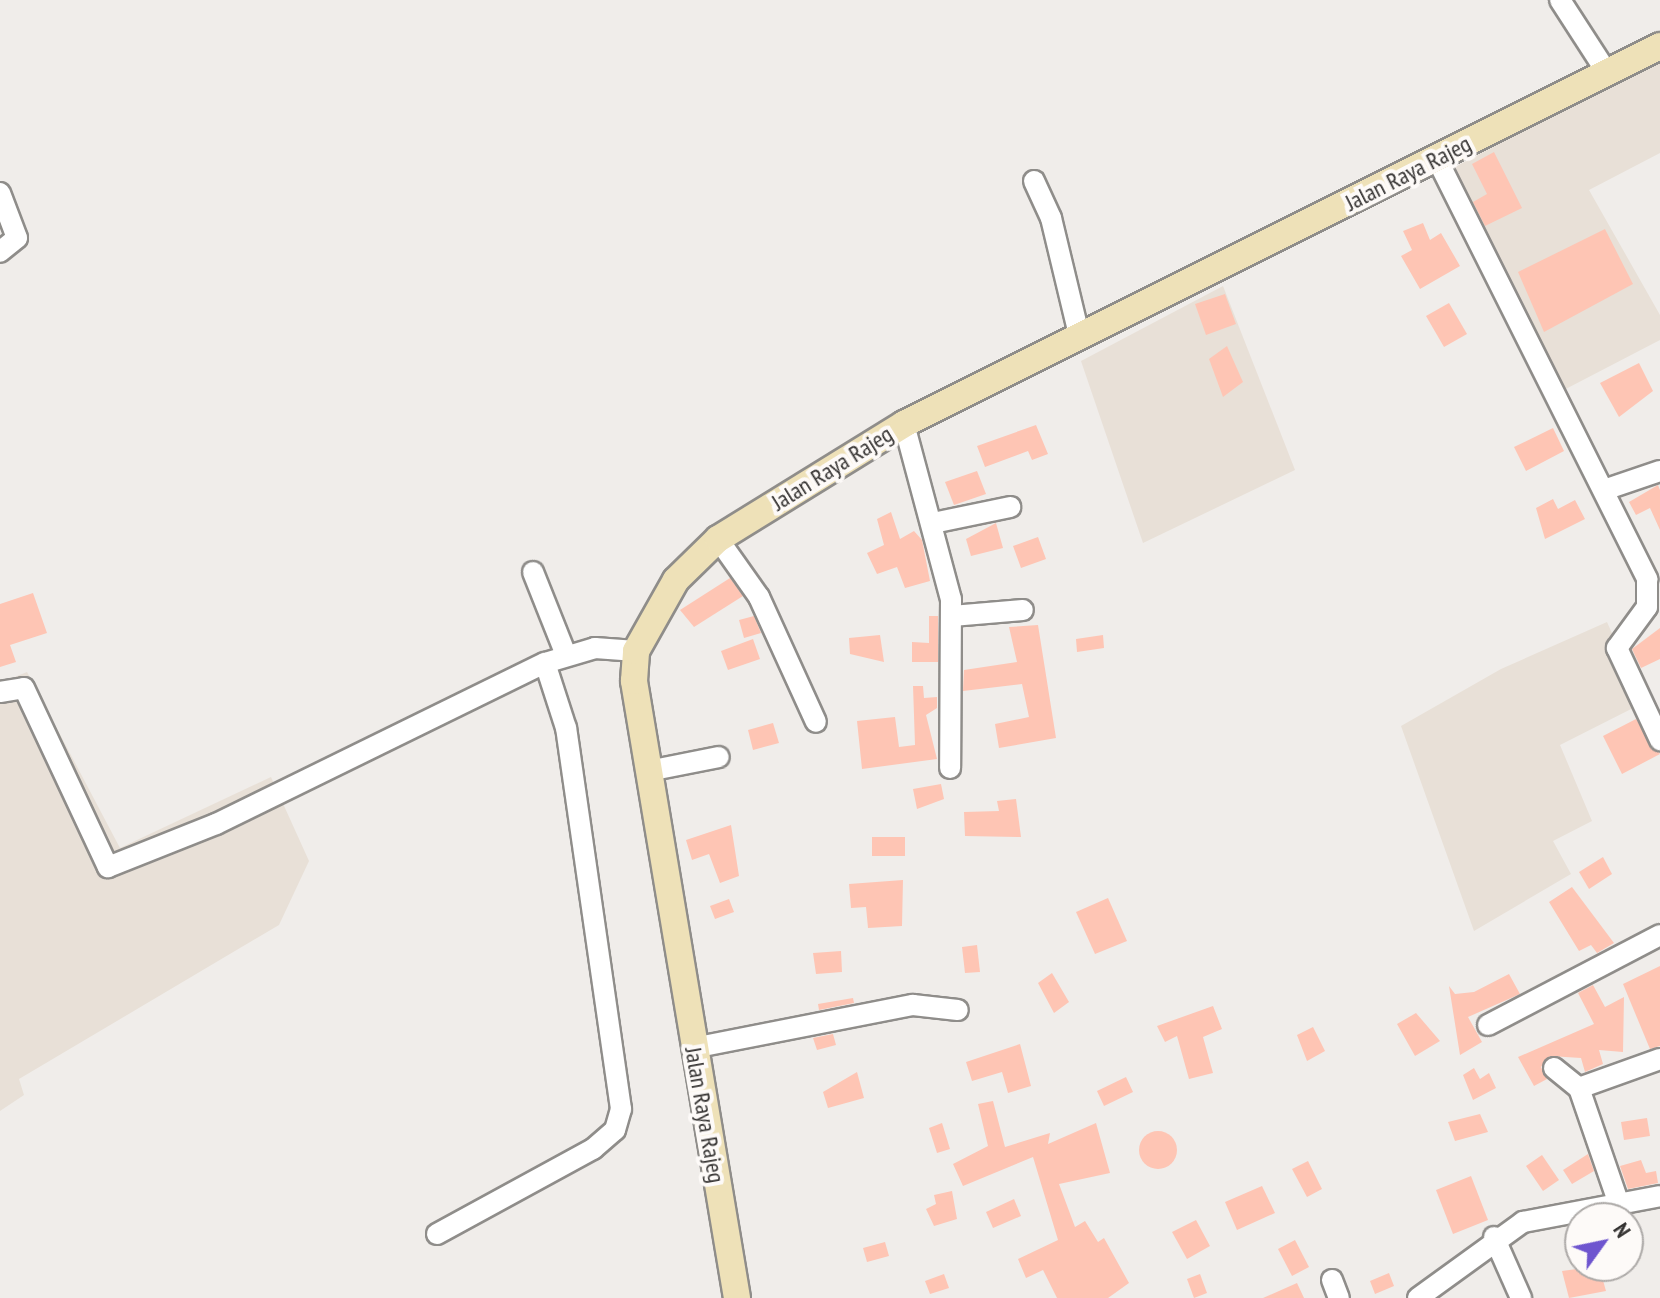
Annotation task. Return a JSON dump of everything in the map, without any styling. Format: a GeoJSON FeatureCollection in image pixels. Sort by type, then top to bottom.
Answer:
{"type":"FeatureCollection","features":[{"type":"Feature","properties":{"kind":"main road","name":"Jalan Raya Rajeg"},"geometry":{"type":"LineString","coordinates":[[737,1298],[648,771],[636,651],[676,580],[718,539],[904,424],[1660,46]]}},
{"type":"Feature","properties":{"kind":"street"},"geometry":{"type":"LineString","coordinates":[[1560,0],[1606,71]]}},
{"type":"Feature","properties":{"kind":"street"},"geometry":{"type":"LineString","coordinates":[[1437,159],[1604,490],[1652,593],[1617,648],[1660,740]]}},
{"type":"Feature","properties":{"kind":"street"},"geometry":{"type":"LineString","coordinates":[[1034,181],[1059,247],[1064,282],[1079,335]]}},
{"type":"Feature","properties":{"kind":"street"},"geometry":{"type":"LineString","coordinates":[[0,193],[17,238],[0,252]]}},
{"type":"Feature","properties":{"kind":"street"},"geometry":{"type":"LineString","coordinates":[[904,424],[933,523],[952,616],[950,768]]}},
{"type":"Feature","properties":{"kind":"street"},"geometry":{"type":"LineString","coordinates":[[1604,490],[1660,471]]}},
{"type":"Feature","properties":{"kind":"street"},"geometry":{"type":"LineString","coordinates":[[933,523],[1010,507]]}},
{"type":"Feature","properties":{"kind":"street"},"geometry":{"type":"LineString","coordinates":[[718,539],[759,597],[816,722]]}},
{"type":"Feature","properties":{"kind":"street"},"geometry":{"type":"LineString","coordinates":[[533,572],[566,655]]}},
{"type":"Feature","properties":{"kind":"street"},"geometry":{"type":"LineString","coordinates":[[952,616],[1023,610]]}},
{"type":"Feature","properties":{"kind":"street"},"geometry":{"type":"LineString","coordinates":[[0,692],[24,688],[108,867],[216,824],[545,663],[566,655],[636,651]]}},
{"type":"Feature","properties":{"kind":"street"},"geometry":{"type":"LineString","coordinates":[[437,1234],[593,1149],[615,1130],[621,1109],[566,728],[545,663]]}},
{"type":"Feature","properties":{"kind":"street"},"geometry":{"type":"LineString","coordinates":[[648,771],[719,757]]}},
{"type":"Feature","properties":{"kind":"street"},"geometry":{"type":"LineString","coordinates":[[1488,1025],[1660,935]]}},
{"type":"Feature","properties":{"kind":"street"},"geometry":{"type":"LineString","coordinates":[[693,1048],[913,1005],[958,1010]]}},
{"type":"Feature","properties":{"kind":"street"},"geometry":{"type":"LineString","coordinates":[[1579,1088],[1660,1059]]}},
{"type":"Feature","properties":{"kind":"street"},"geometry":{"type":"LineString","coordinates":[[1554,1068],[1579,1088],[1618,1202]]}},
{"type":"Feature","properties":{"kind":"street"},"geometry":{"type":"LineString","coordinates":[[1638,1202],[1660,1196]]}},
{"type":"Feature","properties":{"kind":"street"},"geometry":{"type":"LineString","coordinates":[[1418,1298],[1494,1237],[1564,1212]]}},
{"type":"Feature","properties":{"kind":"street"},"geometry":{"type":"LineString","coordinates":[[1494,1237],[1521,1298]]}},
{"type":"Feature","properties":{"kind":"shaded area"},"geometry":{"type":"Polygon","coordinates":[[[1660,60],[1660,153],[1589,190],[1660,315],[1660,340],[1558,393],[1447,171],[1660,60]]]}},
{"type":"Feature","properties":{"kind":"shaded area"},"geometry":{"type":"Polygon","coordinates":[[[1223,286],[1295,470],[1143,543],[1081,361],[1223,286]]]}},
{"type":"Feature","properties":{"kind":"shaded area"},"geometry":{"type":"Polygon","coordinates":[[[1607,622],[1643,703],[1560,745],[1592,821],[1553,841],[1571,874],[1474,931],[1401,726],[1501,669],[1607,622]]]}},
{"type":"Feature","properties":{"kind":"shaded area"},"geometry":{"type":"Polygon","coordinates":[[[27,672],[120,848],[271,777],[309,861],[279,925],[19,1079],[24,1095],[0,1111],[0,683],[27,672]]]}},
{"type":"Feature","properties":{"kind":"building"},"geometry":{"type":"Polygon","coordinates":[[[1494,152],[1522,208],[1485,226],[1473,202],[1487,194],[1472,164],[1494,152]]]}},
{"type":"Feature","properties":{"kind":"building"},"geometry":{"type":"Polygon","coordinates":[[[1423,223],[1430,240],[1441,233],[1460,266],[1420,289],[1401,256],[1412,250],[1403,231],[1423,223]]]}},
{"type":"Feature","properties":{"kind":"building"},"geometry":{"type":"Polygon","coordinates":[[[1605,229],[1633,284],[1544,332],[1518,272],[1605,229]]]}},
{"type":"Feature","properties":{"kind":"building"},"geometry":{"type":"Polygon","coordinates":[[[1225,294],[1236,324],[1206,335],[1195,304],[1225,294]]]}},
{"type":"Feature","properties":{"kind":"building"},"geometry":{"type":"Polygon","coordinates":[[[1449,303],[1467,334],[1444,347],[1426,316],[1449,303]]]}},
{"type":"Feature","properties":{"kind":"building"},"geometry":{"type":"Polygon","coordinates":[[[1227,346],[1243,382],[1223,397],[1209,359],[1227,346]]]}},
{"type":"Feature","properties":{"kind":"building"},"geometry":{"type":"Polygon","coordinates":[[[1639,363],[1653,391],[1619,417],[1600,383],[1639,363]]]}},
{"type":"Feature","properties":{"kind":"building"},"geometry":{"type":"Polygon","coordinates":[[[1036,425],[1048,454],[1032,460],[1028,451],[985,467],[977,446],[1036,425]]]}},
{"type":"Feature","properties":{"kind":"building"},"geometry":{"type":"Polygon","coordinates":[[[1553,428],[1564,451],[1526,471],[1514,447],[1553,428]]]}},
{"type":"Feature","properties":{"kind":"building"},"geometry":{"type":"Polygon","coordinates":[[[977,471],[986,494],[954,505],[945,482],[977,471]]]}},
{"type":"Feature","properties":{"kind":"building"},"geometry":{"type":"Polygon","coordinates":[[[1658,485],[1660,530],[1650,508],[1636,515],[1629,502],[1658,485]]]}},
{"type":"Feature","properties":{"kind":"building"},"geometry":{"type":"Polygon","coordinates":[[[1553,499],[1558,509],[1575,500],[1585,519],[1545,539],[1536,508],[1553,499]]]}},
{"type":"Feature","properties":{"kind":"building"},"geometry":{"type":"Polygon","coordinates":[[[891,512],[900,539],[914,531],[922,540],[930,581],[905,588],[897,567],[877,574],[867,553],[884,545],[877,519],[891,512]]]}},
{"type":"Feature","properties":{"kind":"building"},"geometry":{"type":"Polygon","coordinates":[[[996,523],[1003,548],[971,556],[966,539],[996,523]]]}},
{"type":"Feature","properties":{"kind":"building"},"geometry":{"type":"Polygon","coordinates":[[[1038,537],[1046,559],[1021,568],[1013,546],[1038,537]]]}},
{"type":"Feature","properties":{"kind":"building"},"geometry":{"type":"Polygon","coordinates":[[[730,578],[743,596],[694,627],[680,610],[730,578]]]}},
{"type":"Feature","properties":{"kind":"building"},"geometry":{"type":"Polygon","coordinates":[[[33,593],[47,633],[10,645],[16,662],[0,667],[0,604],[33,593]]]}},
{"type":"Feature","properties":{"kind":"building"},"geometry":{"type":"Polygon","coordinates":[[[754,616],[761,633],[744,638],[739,620],[754,616]]]}},
{"type":"Feature","properties":{"kind":"building"},"geometry":{"type":"Polygon","coordinates":[[[929,616],[938,616],[938,662],[912,662],[912,642],[929,643],[929,616]]]}},
{"type":"Feature","properties":{"kind":"building"},"geometry":{"type":"Polygon","coordinates":[[[1038,625],[1056,738],[999,748],[995,724],[1029,717],[1022,684],[963,691],[964,670],[1017,662],[1009,627],[1038,625]]]}},
{"type":"Feature","properties":{"kind":"building"},"geometry":{"type":"Polygon","coordinates":[[[1660,628],[1660,659],[1641,668],[1632,649],[1660,628]]]}},
{"type":"Feature","properties":{"kind":"building"},"geometry":{"type":"Polygon","coordinates":[[[880,635],[884,662],[850,654],[849,638],[880,635]]]}},
{"type":"Feature","properties":{"kind":"building"},"geometry":{"type":"Polygon","coordinates":[[[1103,635],[1104,648],[1077,652],[1076,639],[1103,635]]]}},
{"type":"Feature","properties":{"kind":"building"},"geometry":{"type":"Polygon","coordinates":[[[753,639],[760,659],[728,670],[721,651],[753,639]]]}},
{"type":"Feature","properties":{"kind":"building"},"geometry":{"type":"Polygon","coordinates":[[[913,686],[923,686],[924,698],[937,697],[937,708],[926,715],[937,759],[862,769],[857,721],[895,717],[899,747],[915,745],[913,686]]]}},
{"type":"Feature","properties":{"kind":"building"},"geometry":{"type":"Polygon","coordinates":[[[1636,719],[1660,754],[1622,774],[1603,736],[1636,719]]]}},
{"type":"Feature","properties":{"kind":"building"},"geometry":{"type":"Polygon","coordinates":[[[773,723],[779,743],[753,750],[748,730],[773,723]]]}},
{"type":"Feature","properties":{"kind":"building"},"geometry":{"type":"Polygon","coordinates":[[[941,784],[944,799],[917,809],[913,789],[941,784]]]}},
{"type":"Feature","properties":{"kind":"building"},"geometry":{"type":"Polygon","coordinates":[[[1016,799],[1021,837],[965,836],[964,812],[999,811],[997,801],[1016,799]]]}},
{"type":"Feature","properties":{"kind":"building"},"geometry":{"type":"Polygon","coordinates":[[[731,825],[739,876],[720,883],[709,854],[692,860],[686,840],[731,825]]]}},
{"type":"Feature","properties":{"kind":"building"},"geometry":{"type":"Polygon","coordinates":[[[872,837],[905,837],[905,856],[872,856],[872,837]]]}},
{"type":"Feature","properties":{"kind":"building"},"geometry":{"type":"Polygon","coordinates":[[[1603,857],[1612,874],[1589,889],[1579,872],[1603,857]]]}},
{"type":"Feature","properties":{"kind":"building"},"geometry":{"type":"Polygon","coordinates":[[[903,880],[902,926],[868,928],[866,907],[851,908],[849,884],[903,880]]]}},
{"type":"Feature","properties":{"kind":"building"},"geometry":{"type":"Polygon","coordinates":[[[1572,887],[1614,943],[1597,953],[1591,945],[1579,951],[1549,902],[1572,887]]]}},
{"type":"Feature","properties":{"kind":"building"},"geometry":{"type":"Polygon","coordinates":[[[1108,898],[1127,941],[1095,954],[1076,912],[1108,898]]]}},
{"type":"Feature","properties":{"kind":"building"},"geometry":{"type":"Polygon","coordinates":[[[729,899],[734,912],[715,919],[710,906],[729,899]]]}},
{"type":"Feature","properties":{"kind":"building"},"geometry":{"type":"Polygon","coordinates":[[[977,945],[980,972],[965,973],[962,947],[977,945]]]}},
{"type":"Feature","properties":{"kind":"building"},"geometry":{"type":"Polygon","coordinates":[[[841,951],[842,972],[816,974],[813,953],[841,951]]]}},
{"type":"Feature","properties":{"kind":"building"},"geometry":{"type":"Polygon","coordinates":[[[1660,966],[1660,1046],[1650,1049],[1623,984],[1660,966]]]}},
{"type":"Feature","properties":{"kind":"building"},"geometry":{"type":"Polygon","coordinates":[[[1052,973],[1069,1002],[1054,1013],[1038,983],[1052,973]]]}},
{"type":"Feature","properties":{"kind":"building"},"geometry":{"type":"Polygon","coordinates":[[[1509,974],[1520,994],[1468,1017],[1482,1042],[1460,1055],[1449,986],[1455,994],[1474,992],[1509,974]]]}},
{"type":"Feature","properties":{"kind":"building"},"geometry":{"type":"Polygon","coordinates":[[[1593,985],[1605,1007],[1624,997],[1623,1052],[1599,1050],[1603,1064],[1585,1072],[1581,1058],[1550,1056],[1541,1067],[1547,1079],[1534,1086],[1518,1057],[1594,1024],[1578,993],[1593,985]]]}},
{"type":"Feature","properties":{"kind":"building"},"geometry":{"type":"Polygon","coordinates":[[[853,998],[854,1003],[819,1010],[818,1004],[853,998]]]}},
{"type":"Feature","properties":{"kind":"building"},"geometry":{"type":"Polygon","coordinates":[[[1213,1006],[1222,1029],[1203,1037],[1213,1073],[1189,1079],[1177,1036],[1165,1042],[1157,1026],[1213,1006]]]}},
{"type":"Feature","properties":{"kind":"building"},"geometry":{"type":"Polygon","coordinates":[[[1416,1013],[1440,1041],[1415,1056],[1397,1024],[1416,1013]]]}},
{"type":"Feature","properties":{"kind":"building"},"geometry":{"type":"Polygon","coordinates":[[[1313,1027],[1325,1051],[1307,1061],[1297,1035],[1313,1027]]]}},
{"type":"Feature","properties":{"kind":"building"},"geometry":{"type":"Polygon","coordinates":[[[833,1034],[836,1045],[817,1050],[813,1038],[833,1034]]]}},
{"type":"Feature","properties":{"kind":"building"},"geometry":{"type":"Polygon","coordinates":[[[1020,1044],[1031,1086],[1008,1093],[1002,1072],[972,1081],[966,1062],[1020,1044]]]}},
{"type":"Feature","properties":{"kind":"building"},"geometry":{"type":"Polygon","coordinates":[[[1474,1068],[1480,1079],[1489,1073],[1496,1088],[1473,1100],[1463,1075],[1474,1068]]]}},
{"type":"Feature","properties":{"kind":"building"},"geometry":{"type":"Polygon","coordinates":[[[857,1072],[864,1098],[828,1108],[823,1092],[857,1072]]]}},
{"type":"Feature","properties":{"kind":"building"},"geometry":{"type":"Polygon","coordinates":[[[1126,1077],[1133,1092],[1104,1106],[1097,1091],[1126,1077]]]}},
{"type":"Feature","properties":{"kind":"building"},"geometry":{"type":"Polygon","coordinates":[[[993,1101],[1005,1147],[1050,1133],[1048,1144],[1096,1123],[1110,1173],[1059,1184],[1075,1227],[1085,1221],[1098,1242],[1104,1238],[1129,1283],[1108,1298],[1057,1298],[1043,1270],[1026,1278],[1018,1259],[1058,1240],[1033,1157],[963,1186],[953,1164],[988,1146],[978,1104],[993,1101]]]}},
{"type":"Feature","properties":{"kind":"building"},"geometry":{"type":"Polygon","coordinates":[[[1480,1114],[1488,1132],[1455,1141],[1448,1122],[1480,1114]]]}},
{"type":"Feature","properties":{"kind":"building"},"geometry":{"type":"Polygon","coordinates":[[[1647,1118],[1650,1136],[1624,1140],[1621,1122],[1647,1118]]]}},
{"type":"Feature","properties":{"kind":"building"},"geometry":{"type":"Polygon","coordinates":[[[942,1123],[950,1149],[937,1153],[929,1128],[942,1123]]]}},
{"type":"Feature","properties":{"kind":"building"},"geometry":{"type":"Polygon","coordinates":[[[1158,1131],[1171,1137],[1177,1150],[1171,1163],[1158,1169],[1145,1163],[1139,1150],[1145,1137],[1158,1131]]]}},
{"type":"Feature","properties":{"kind":"building"},"geometry":{"type":"Polygon","coordinates":[[[1588,1154],[1594,1171],[1572,1184],[1563,1170],[1588,1154]]]}},
{"type":"Feature","properties":{"kind":"building"},"geometry":{"type":"Polygon","coordinates":[[[1542,1155],[1559,1180],[1543,1191],[1526,1166],[1542,1155]]]}},
{"type":"Feature","properties":{"kind":"building"},"geometry":{"type":"Polygon","coordinates":[[[1641,1160],[1646,1173],[1656,1171],[1658,1183],[1628,1189],[1620,1166],[1641,1160]]]}},
{"type":"Feature","properties":{"kind":"building"},"geometry":{"type":"Polygon","coordinates":[[[1308,1161],[1322,1189],[1307,1197],[1292,1169],[1308,1161]]]}},
{"type":"Feature","properties":{"kind":"building"},"geometry":{"type":"Polygon","coordinates":[[[1471,1176],[1488,1220],[1453,1234],[1436,1190],[1471,1176]]]}},
{"type":"Feature","properties":{"kind":"building"},"geometry":{"type":"Polygon","coordinates":[[[1262,1186],[1275,1213],[1237,1230],[1225,1202],[1262,1186]]]}},
{"type":"Feature","properties":{"kind":"building"},"geometry":{"type":"Polygon","coordinates":[[[952,1191],[957,1219],[934,1226],[926,1209],[936,1204],[934,1195],[952,1191]]]}},
{"type":"Feature","properties":{"kind":"building"},"geometry":{"type":"Polygon","coordinates":[[[1014,1199],[1021,1216],[993,1228],[986,1212],[1014,1199]]]}},
{"type":"Feature","properties":{"kind":"building"},"geometry":{"type":"Polygon","coordinates":[[[1196,1220],[1210,1246],[1187,1259],[1172,1232],[1196,1220]]]}},
{"type":"Feature","properties":{"kind":"building"},"geometry":{"type":"Polygon","coordinates":[[[1295,1240],[1309,1267],[1292,1276],[1278,1249],[1295,1240]]]}},
{"type":"Feature","properties":{"kind":"building"},"geometry":{"type":"Polygon","coordinates":[[[885,1242],[889,1256],[867,1262],[863,1248],[885,1242]]]}},
{"type":"Feature","properties":{"kind":"building"},"geometry":{"type":"Polygon","coordinates":[[[1389,1273],[1394,1286],[1375,1294],[1370,1281],[1389,1273]]]}},
{"type":"Feature","properties":{"kind":"building"},"geometry":{"type":"Polygon","coordinates":[[[944,1274],[949,1288],[930,1294],[925,1281],[944,1274]]]}},
{"type":"Feature","properties":{"kind":"building"},"geometry":{"type":"Polygon","coordinates":[[[1200,1274],[1207,1293],[1194,1298],[1187,1279],[1200,1274]]]}},
{"type":"Feature","properties":{"kind":"building"},"geometry":{"type":"Polygon","coordinates":[[[1565,1282],[1603,1282],[1606,1291],[1569,1298],[1565,1282]]]}},
{"type":"Feature","properties":{"kind":"building"},"geometry":{"type":"Polygon","coordinates":[[[1297,1283],[1304,1298],[1263,1298],[1297,1283]]]}}]}
